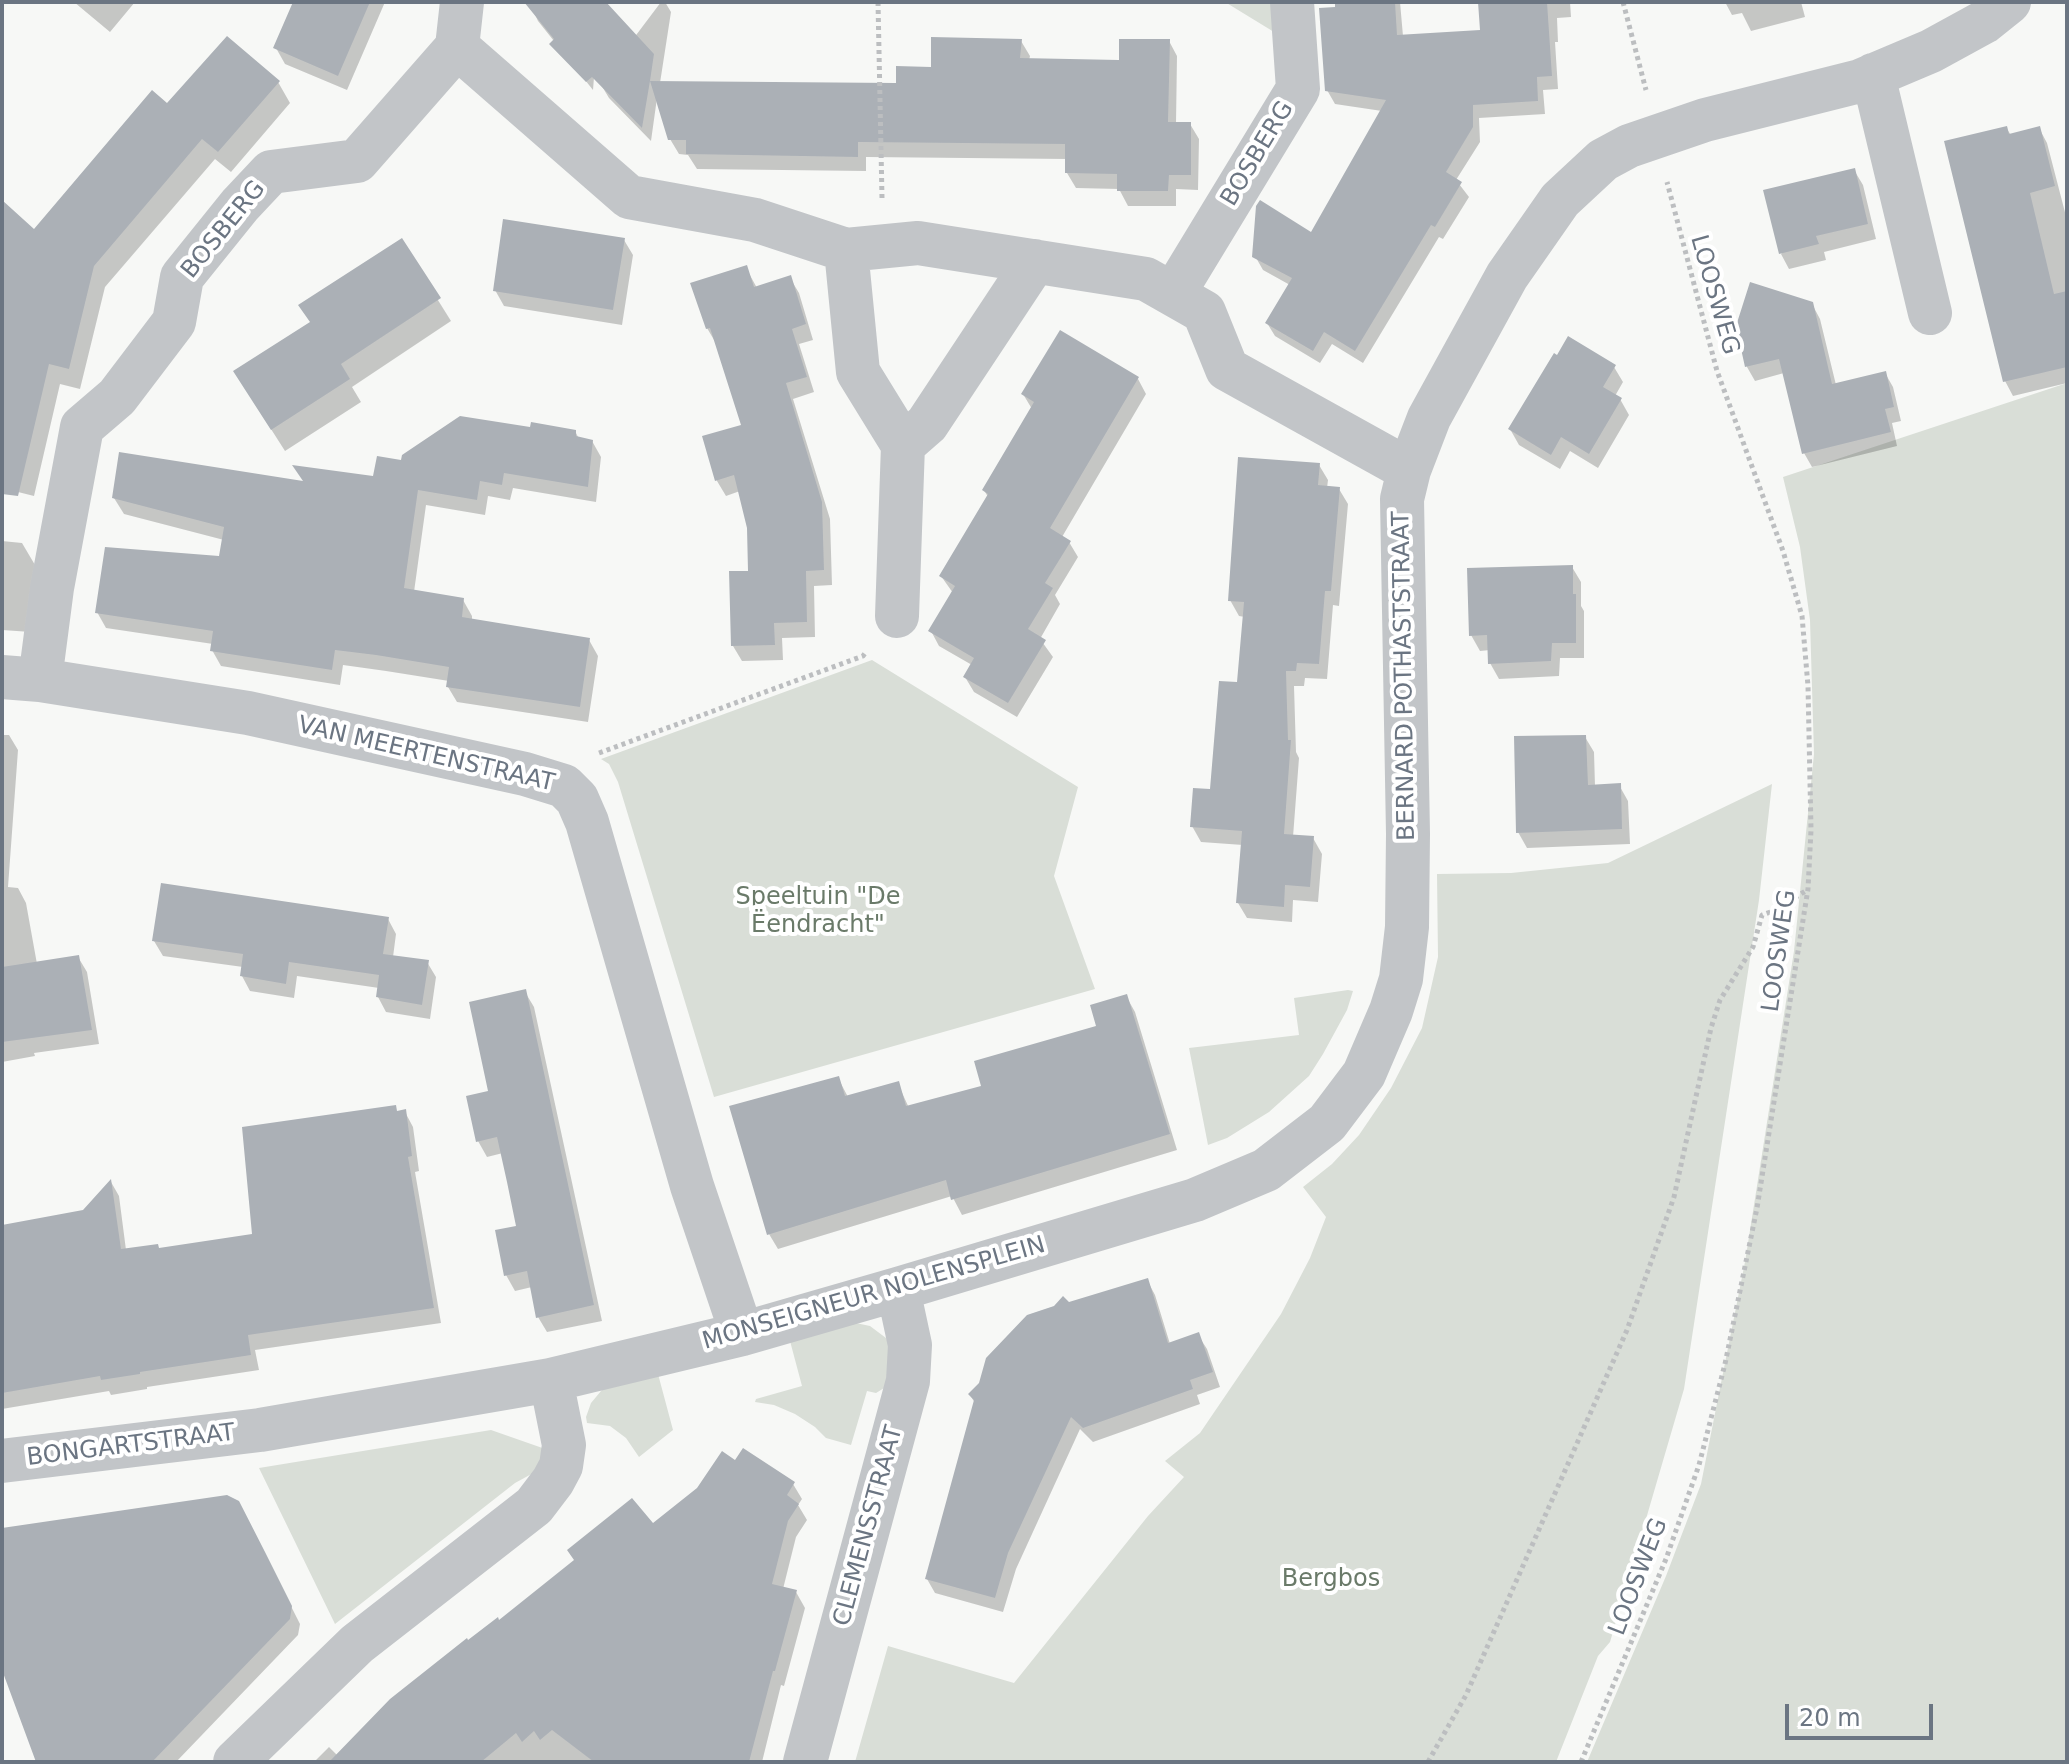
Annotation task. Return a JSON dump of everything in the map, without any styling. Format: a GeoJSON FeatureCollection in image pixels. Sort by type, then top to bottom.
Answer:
{"type":"FeatureCollection","features":[{"type":"Feature","properties":{"kind":"street"},"geometry":{"type":"LineString","coordinates":[[462,2],[457,47],[629,197],[755,220],[864,248],[918,243],[1146,279],[1204,312],[1227,369],[1409,470]]}},
{"type":"Feature","properties":{"kind":"street","name":"BOSBERG"},"geometry":{"type":"LineString","coordinates":[[1174,293],[1298,89],[1292,2]]}},
{"type":"Feature","properties":{"kind":"street","name":"BERNARD POTHASTSTRAAT"},"geometry":{"type":"LineString","coordinates":[[1195,1200],[1266,1170],[1327,1123],[1364,1074],[1395,1001],[1401,979],[1407,927],[1402,499],[1409,470],[1429,418],[1454,369],[1532,237],[1560,200],[1581,179],[1603,160],[1629,146],[1656,135],[1873,75],[1931,51],[1984,22],[2009,2]]}},
{"type":"Feature","properties":{"kind":"street","name":"BOSBERG"},"geometry":{"type":"LineString","coordinates":[[21,679],[52,588],[82,427],[117,397],[174,322],[182,277],[271,172],[357,161],[457,47]]}},
{"type":"Feature","properties":{"kind":"street"},"geometry":{"type":"LineString","coordinates":[[1873,75],[1930,313]]}},
{"type":"Feature","properties":{"kind":"street"},"geometry":{"type":"LineString","coordinates":[[864,248],[858,372],[903,445],[897,616]]}},
{"type":"Feature","properties":{"kind":"street"},"geometry":{"type":"LineString","coordinates":[[903,445],[927,424],[1035,261]]}},
{"type":"Feature","properties":{"kind":"street","name":"VAN MEERTENSTRAAT"},"geometry":{"type":"LineString","coordinates":[[21,679],[248,713],[525,774],[564,786],[577,799],[587,822],[692,1186],[742,1334]]}},
{"type":"Feature","properties":{"kind":"street","name":"MONSEIGNEUR NOLENSPLEIN"},"geometry":{"type":"LineString","coordinates":[[260,1430],[551,1380],[742,1334],[1195,1200]]}},
{"type":"Feature","properties":{"kind":"street","name":"CLEMENSSTRAAT"},"geometry":{"type":"LineString","coordinates":[[805,1762],[908,1381],[910,1345],[898,1289]]}},
{"type":"Feature","properties":{"kind":"street"},"geometry":{"type":"LineString","coordinates":[[235,1762],[357,1644],[534,1506],[561,1466],[564,1445],[551,1380]]}},
{"type":"Feature","properties":{"kind":"street","name":"BONGARTSTRAAT"},"geometry":{"type":"LineString","coordinates":[[2,1461],[260,1430]]}},
{"type":"Feature","properties":{"kind":"path"},"geometry":{"type":"LineString","coordinates":[[864,248],[883,182],[878,2]]}},
{"type":"Feature","properties":{"kind":"path","name":"LOOSWEG"},"geometry":{"type":"LineString","coordinates":[[1581,1762],[1666,1559],[1699,1465],[1725,1364],[1757,1208],[1808,889],[1811,830],[1808,686],[1802,616],[1783,551],[1717,371],[1679,234],[1623,2]]}},
{"type":"Feature","properties":{"kind":"path"},"geometry":{"type":"LineString","coordinates":[[564,786],[592,755],[863,656],[897,616]]}},
{"type":"Feature","properties":{"kind":"path"},"geometry":{"type":"LineString","coordinates":[[1428,1762],[1466,1695],[1627,1330],[1674,1197],[1720,1000],[1753,947],[1762,915],[1776,910],[1808,889]]}},
{"type":"Feature","properties":{"kind":"green space"},"geometry":{"type":"Polygon","coordinates":[[[1225,2],[1272,2],[1274,32],[1225,2]]]}},
{"type":"Feature","properties":{"kind":"green space"},"geometry":{"type":"Polygon","coordinates":[[[2067,383],[2067,1762],[1587,1762],[1666,1576],[1701,1484],[1745,1262],[1794,951],[1814,754],[1810,620],[1800,547],[1783,477],[2067,383]]]}},
{"type":"Feature","properties":{"kind":"green space","name":"Speeltuin \"De Ëendracht\""},"geometry":{"type":"Polygon","coordinates":[[[872,660],[1078,787],[1054,876],[1095,989],[714,1097],[618,782],[609,764],[601,759],[872,660]]]}},
{"type":"Feature","properties":{"kind":"green space","name":"Bergbos"},"geometry":{"type":"Polygon","coordinates":[[[1772,784],[1759,900],[1684,1389],[1610,1642],[1598,1656],[1556,1762],[855,1762],[888,1646],[1014,1683],[1148,1516],[1184,1477],[1165,1461],[1200,1433],[1281,1314],[1310,1258],[1326,1217],[1303,1187],[1332,1164],[1359,1135],[1391,1088],[1422,1028],[1438,957],[1437,874],[1511,873],[1608,863],[1772,784]]]}},
{"type":"Feature","properties":{"kind":"green space"},"geometry":{"type":"Polygon","coordinates":[[[1353,991],[1347,1010],[1309,1076],[1269,1112],[1227,1138],[1208,1145],[1189,1048],[1299,1035],[1294,998],[1353,991]]]}},
{"type":"Feature","properties":{"kind":"green space"},"geometry":{"type":"Polygon","coordinates":[[[851,1322],[870,1326],[886,1338],[891,1346],[894,1382],[876,1393],[867,1391],[851,1445],[826,1438],[795,1414],[774,1405],[755,1402],[756,1399],[802,1386],[790,1341],[851,1322]]]}},
{"type":"Feature","properties":{"kind":"green space"},"geometry":{"type":"Polygon","coordinates":[[[658,1374],[673,1430],[639,1457],[626,1438],[610,1426],[587,1423],[591,1403],[606,1385],[658,1374]]]}},
{"type":"Feature","properties":{"kind":"green space"},"geometry":{"type":"Polygon","coordinates":[[[491,1430],[551,1451],[537,1471],[515,1483],[335,1624],[259,1468],[491,1430]]]}},
{"type":"Feature","properties":{"kind":"building"},"geometry":{"type":"Polygon","coordinates":[[[293,2],[370,2],[338,76],[273,48],[293,2]]]}},
{"type":"Feature","properties":{"kind":"building"},"geometry":{"type":"Polygon","coordinates":[[[524,2],[606,2],[654,54],[642,128],[592,77],[586,82],[549,44],[554,39],[524,2]]]}},
{"type":"Feature","properties":{"kind":"building"},"geometry":{"type":"Polygon","coordinates":[[[1335,2],[1395,2],[1397,35],[1480,30],[1478,2],[1547,2],[1552,76],[1537,77],[1538,101],[1473,105],[1473,127],[1446,172],[1462,182],[1435,227],[1431,225],[1355,351],[1324,332],[1313,351],[1265,323],[1292,278],[1252,257],[1256,206],[1260,200],[1311,232],[1386,100],[1325,91],[1319,8],[1335,7],[1335,2]]]}},
{"type":"Feature","properties":{"kind":"building"},"geometry":{"type":"Polygon","coordinates":[[[227,36],[280,81],[218,152],[202,139],[94,266],[69,369],[49,364],[18,496],[2,494],[2,200],[34,229],[152,90],[167,103],[227,36]]]}},
{"type":"Feature","properties":{"kind":"building"},"geometry":{"type":"Polygon","coordinates":[[[931,37],[1022,39],[1020,58],[1119,60],[1119,39],[1170,39],[1168,122],[1191,122],[1191,175],[1169,175],[1168,191],[1117,191],[1117,174],[1065,173],[1065,144],[858,142],[858,157],[686,154],[686,140],[668,140],[650,81],[896,83],[896,66],[931,67],[931,37]]]}},
{"type":"Feature","properties":{"kind":"building"},"geometry":{"type":"Polygon","coordinates":[[[2007,126],[2009,134],[2040,126],[2055,186],[2030,193],[2054,294],[2067,291],[2067,367],[2003,382],[1944,141],[2007,126]]]}},
{"type":"Feature","properties":{"kind":"building"},"geometry":{"type":"Polygon","coordinates":[[[1855,168],[1868,224],[1816,236],[1819,244],[1779,254],[1763,190],[1855,168]]]}},
{"type":"Feature","properties":{"kind":"building"},"geometry":{"type":"Polygon","coordinates":[[[503,219],[625,238],[613,310],[493,291],[503,219]]]}},
{"type":"Feature","properties":{"kind":"building"},"geometry":{"type":"Polygon","coordinates":[[[402,238],[441,298],[341,364],[350,379],[271,430],[233,371],[310,322],[298,305],[402,238]]]}},
{"type":"Feature","properties":{"kind":"building"},"geometry":{"type":"Polygon","coordinates":[[[747,265],[754,287],[791,275],[806,324],[792,329],[807,377],[786,383],[822,502],[824,570],[806,571],[807,622],[774,623],[775,645],[731,646],[729,571],[748,571],[747,528],[734,475],[715,481],[702,436],[741,425],[710,328],[706,329],[690,283],[747,265]]]}},
{"type":"Feature","properties":{"kind":"building"},"geometry":{"type":"Polygon","coordinates":[[[1750,282],[1813,302],[1832,384],[1886,371],[1894,407],[1885,409],[1891,432],[1802,454],[1779,359],[1745,367],[1736,326],[1750,282]]]}},
{"type":"Feature","properties":{"kind":"building"},"geometry":{"type":"Polygon","coordinates":[[[1060,330],[1139,377],[1050,528],[1071,541],[1045,583],[1053,588],[1028,629],[1046,640],[1008,703],[963,677],[974,658],[928,631],[955,586],[939,576],[988,494],[982,490],[1034,402],[1021,394],[1060,330]]]}},
{"type":"Feature","properties":{"kind":"building"},"geometry":{"type":"Polygon","coordinates":[[[1568,336],[1616,365],[1603,387],[1622,398],[1589,454],[1561,437],[1551,455],[1508,429],[1554,353],[1557,355],[1568,336]]]}},
{"type":"Feature","properties":{"kind":"building"},"geometry":{"type":"Polygon","coordinates":[[[460,416],[530,427],[531,422],[576,430],[576,436],[593,440],[588,487],[504,473],[502,485],[480,481],[477,500],[418,490],[404,588],[464,598],[462,617],[590,638],[580,707],[446,687],[449,667],[376,655],[335,650],[332,670],[210,651],[213,631],[95,613],[105,547],[219,556],[224,527],[112,498],[119,452],[303,481],[292,465],[373,476],[377,456],[401,460],[402,455],[460,416]]]}},
{"type":"Feature","properties":{"kind":"building"},"geometry":{"type":"Polygon","coordinates":[[[1238,457],[1320,463],[1318,485],[1340,487],[1331,591],[1325,591],[1319,664],[1297,663],[1296,671],[1286,671],[1288,740],[1291,740],[1284,834],[1314,836],[1310,887],[1285,885],[1284,907],[1236,903],[1242,831],[1190,827],[1193,788],[1210,789],[1219,681],[1237,682],[1244,602],[1228,601],[1238,457]]]}},
{"type":"Feature","properties":{"kind":"building"},"geometry":{"type":"Polygon","coordinates":[[[1573,565],[1576,643],[1552,643],[1551,661],[1488,664],[1487,635],[1469,636],[1467,568],[1573,565]]]}},
{"type":"Feature","properties":{"kind":"building"},"geometry":{"type":"Polygon","coordinates":[[[1586,735],[1588,785],[1621,783],[1622,829],[1516,833],[1514,736],[1586,735]]]}},
{"type":"Feature","properties":{"kind":"building"},"geometry":{"type":"Polygon","coordinates":[[[161,883],[389,917],[383,954],[429,960],[422,1005],[376,997],[379,975],[289,962],[286,984],[240,976],[243,954],[152,941],[161,883]]]}},
{"type":"Feature","properties":{"kind":"building"},"geometry":{"type":"Polygon","coordinates":[[[79,955],[92,1030],[2,1042],[2,967],[79,955]]]}},
{"type":"Feature","properties":{"kind":"building"},"geometry":{"type":"Polygon","coordinates":[[[526,989],[594,1305],[536,1318],[527,1271],[504,1276],[495,1230],[516,1226],[507,1182],[497,1137],[476,1142],[466,1096],[488,1091],[469,1002],[526,989]]]}},
{"type":"Feature","properties":{"kind":"building"},"geometry":{"type":"Polygon","coordinates":[[[1127,994],[1170,1134],[951,1200],[946,1180],[767,1235],[729,1106],[839,1076],[845,1096],[899,1081],[906,1106],[981,1086],[974,1061],[1096,1026],[1090,1005],[1127,994]]]}},
{"type":"Feature","properties":{"kind":"building"},"geometry":{"type":"Polygon","coordinates":[[[396,1105],[397,1111],[406,1109],[412,1156],[408,1157],[434,1308],[248,1335],[251,1355],[2,1393],[2,1225],[83,1210],[111,1179],[121,1249],[158,1244],[159,1248],[252,1234],[242,1127],[396,1105]]]}},
{"type":"Feature","properties":{"kind":"building"},"geometry":{"type":"Polygon","coordinates":[[[1148,1278],[1168,1343],[1199,1332],[1213,1372],[1190,1380],[1193,1389],[1083,1428],[1071,1417],[1008,1553],[995,1598],[925,1579],[974,1400],[968,1394],[979,1383],[986,1358],[1027,1315],[1054,1306],[1063,1296],[1069,1302],[1148,1278]]]}},
{"type":"Feature","properties":{"kind":"building"},"geometry":{"type":"Polygon","coordinates":[[[743,1448],[795,1482],[787,1495],[799,1504],[788,1521],[772,1584],[797,1590],[749,1762],[594,1762],[552,1730],[540,1740],[534,1731],[522,1742],[516,1733],[481,1762],[329,1762],[390,1699],[467,1638],[498,1617],[499,1620],[574,1560],[567,1550],[632,1498],[653,1523],[697,1488],[722,1451],[735,1460],[743,1448]]]}},
{"type":"Feature","properties":{"kind":"building"},"geometry":{"type":"Polygon","coordinates":[[[227,1495],[239,1501],[265,1552],[292,1606],[290,1619],[152,1762],[36,1762],[2,1670],[2,1528],[227,1495]]]}}]}
